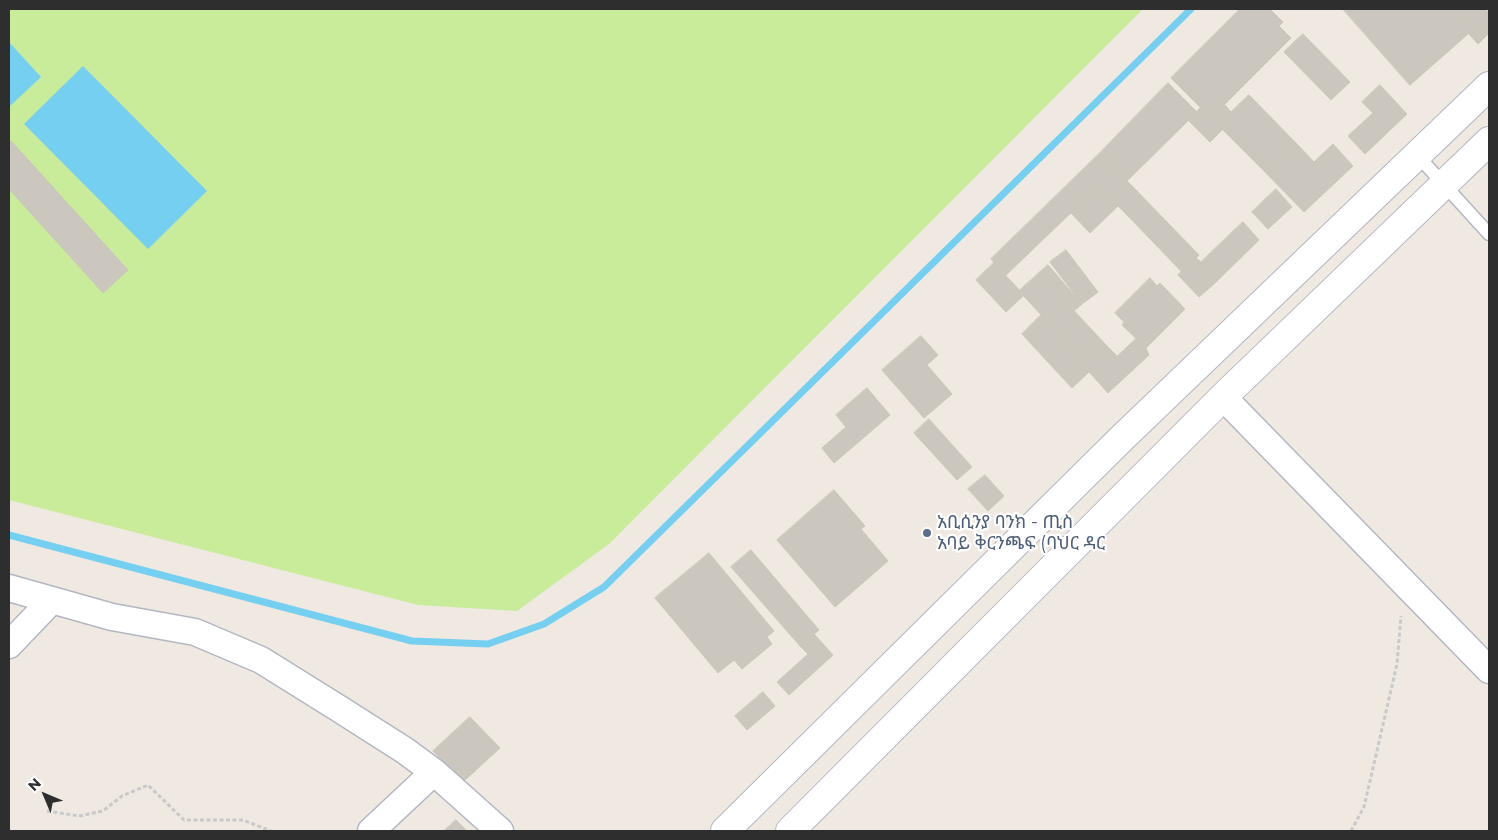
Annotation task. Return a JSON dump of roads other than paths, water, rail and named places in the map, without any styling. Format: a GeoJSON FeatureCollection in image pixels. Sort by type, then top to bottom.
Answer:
{"type":"FeatureCollection","features":[{"type":"Feature","properties":{"kind":"main road"},"geometry":{"type":"LineString","coordinates":[[725,831],[1121,439],[1489,86]]}},
{"type":"Feature","properties":{"kind":"main road"},"geometry":{"type":"LineString","coordinates":[[790,831],[1223,397],[1489,141]]}},
{"type":"Feature","properties":{"kind":"street"},"geometry":{"type":"LineString","coordinates":[[1223,397],[1489,670]]}},
{"type":"Feature","properties":{"kind":"street"},"geometry":{"type":"LineString","coordinates":[[9,588],[112,617],[195,632],[261,660],[404,750],[434,772],[500,831]]}},
{"type":"Feature","properties":{"kind":"street"},"geometry":{"type":"LineString","coordinates":[[9,645],[51,601]]}},
{"type":"Feature","properties":{"kind":"street"},"geometry":{"type":"LineString","coordinates":[[371,831],[434,772]]}},
{"type":"Feature","properties":{"kind":"lane"},"geometry":{"type":"LineString","coordinates":[[1416,155],[1489,234]]}},
{"type":"Feature","properties":{"kind":"water"},"geometry":{"type":"Polygon","coordinates":[[[9,42],[41,77],[9,107],[9,42]]]}},
{"type":"Feature","properties":{"kind":"water"},"geometry":{"type":"Polygon","coordinates":[[[83,66],[207,191],[148,249],[24,124],[83,66]]]}},
{"type":"Feature","properties":{"kind":"waterway"},"geometry":{"type":"LineString","coordinates":[[9,535],[412,641],[488,644],[544,624],[604,587],[1191,9]]}},
{"type":"Feature","properties":{"kind":"place","name":"አቢሲንያ ባንክ - ጢስ አባይ ቅርንጫፍ (ባህር ዳር"},"geometry":{"type":"Point","coordinates":[927,533]}}]}
